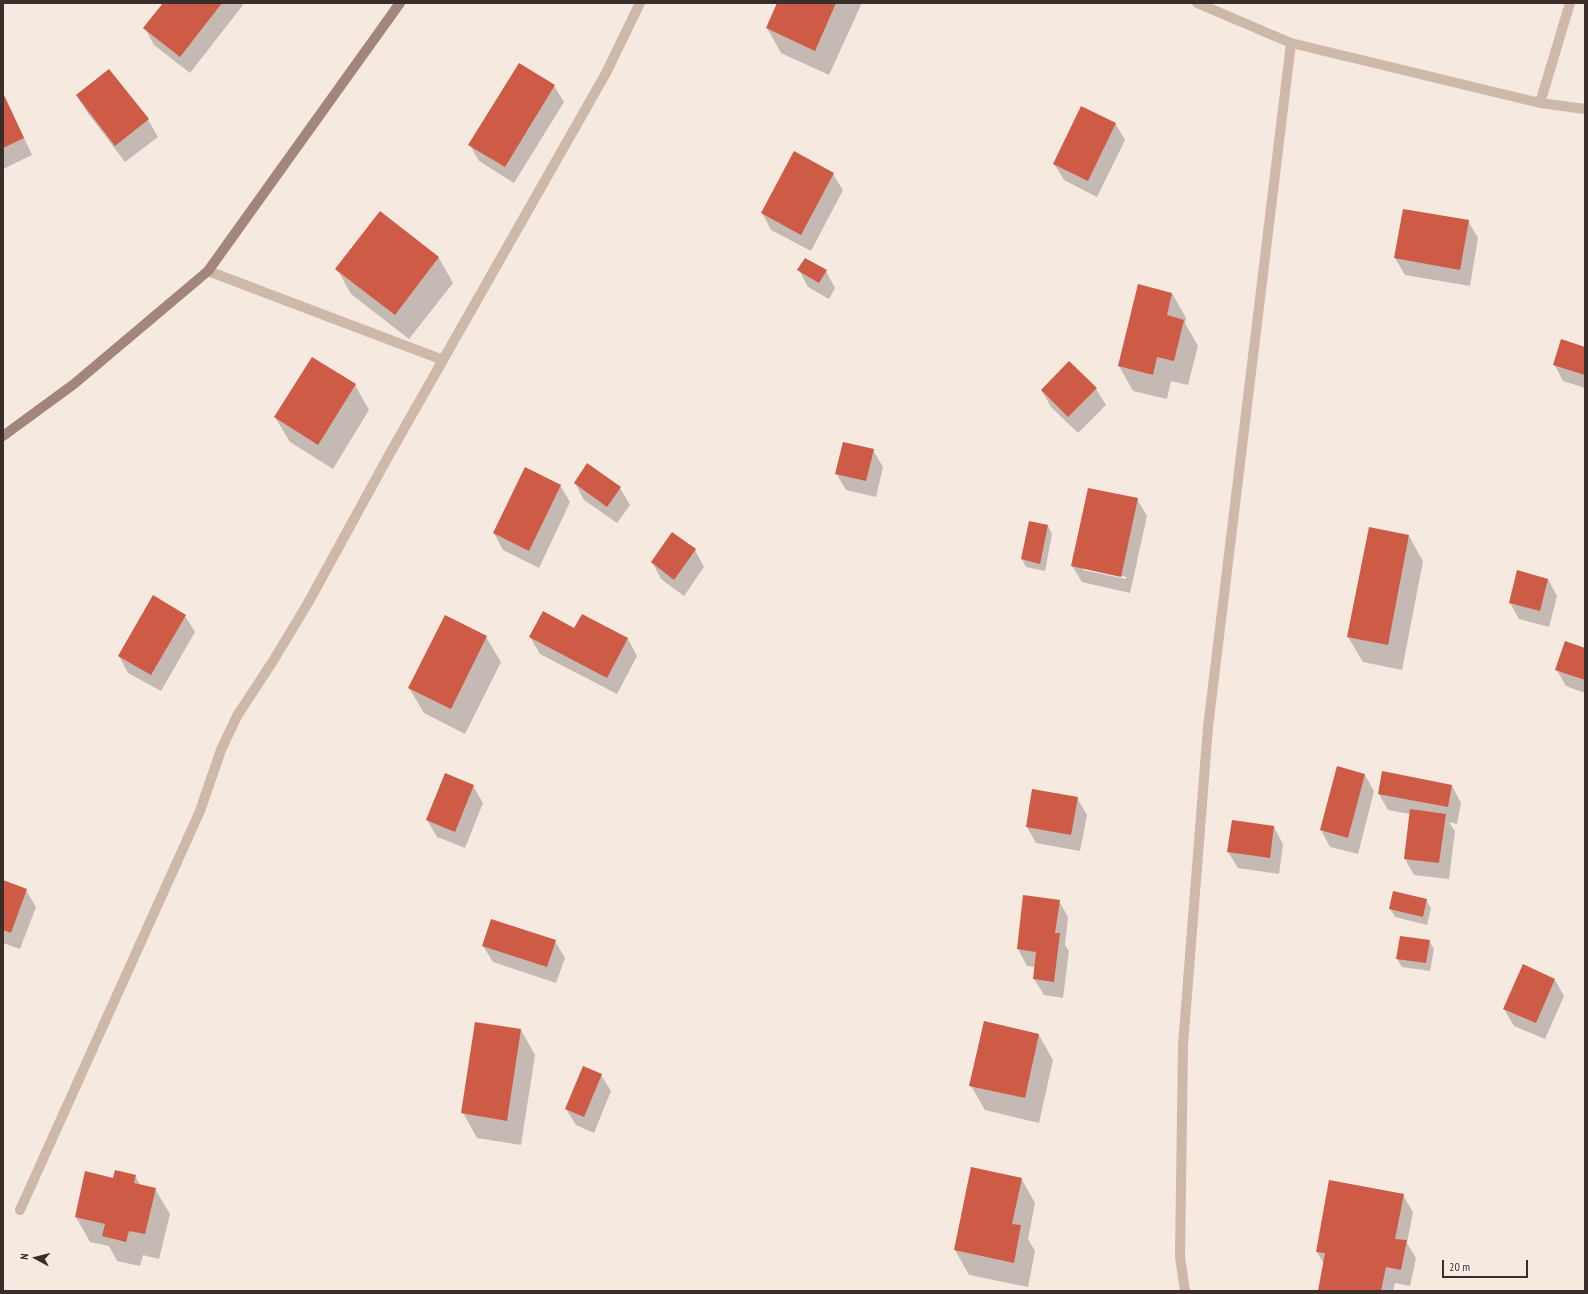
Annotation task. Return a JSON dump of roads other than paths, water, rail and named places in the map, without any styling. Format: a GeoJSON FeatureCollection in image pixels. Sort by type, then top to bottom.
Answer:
{"type":"FeatureCollection","features":[{"type":"Feature","properties":{"kind":"main road"},"geometry":{"type":"LineString","coordinates":[[3,436],[74,384],[208,271],[400,3]]}},
{"type":"Feature","properties":{"kind":"street"},"geometry":{"type":"LineString","coordinates":[[20,1210],[197,818],[221,750],[237,716],[274,661],[308,603],[389,455],[606,73],[640,3]]}},
{"type":"Feature","properties":{"kind":"street"},"geometry":{"type":"LineString","coordinates":[[1197,3],[1291,43],[1540,103],[1585,109]]}},
{"type":"Feature","properties":{"kind":"street"},"geometry":{"type":"LineString","coordinates":[[1540,103],[1570,3]]}},
{"type":"Feature","properties":{"kind":"street"},"geometry":{"type":"LineString","coordinates":[[1185,1291],[1180,1257],[1183,1045],[1208,735],[1291,43]]}},
{"type":"Feature","properties":{"kind":"street"},"geometry":{"type":"LineString","coordinates":[[208,271],[443,360]]}}]}
